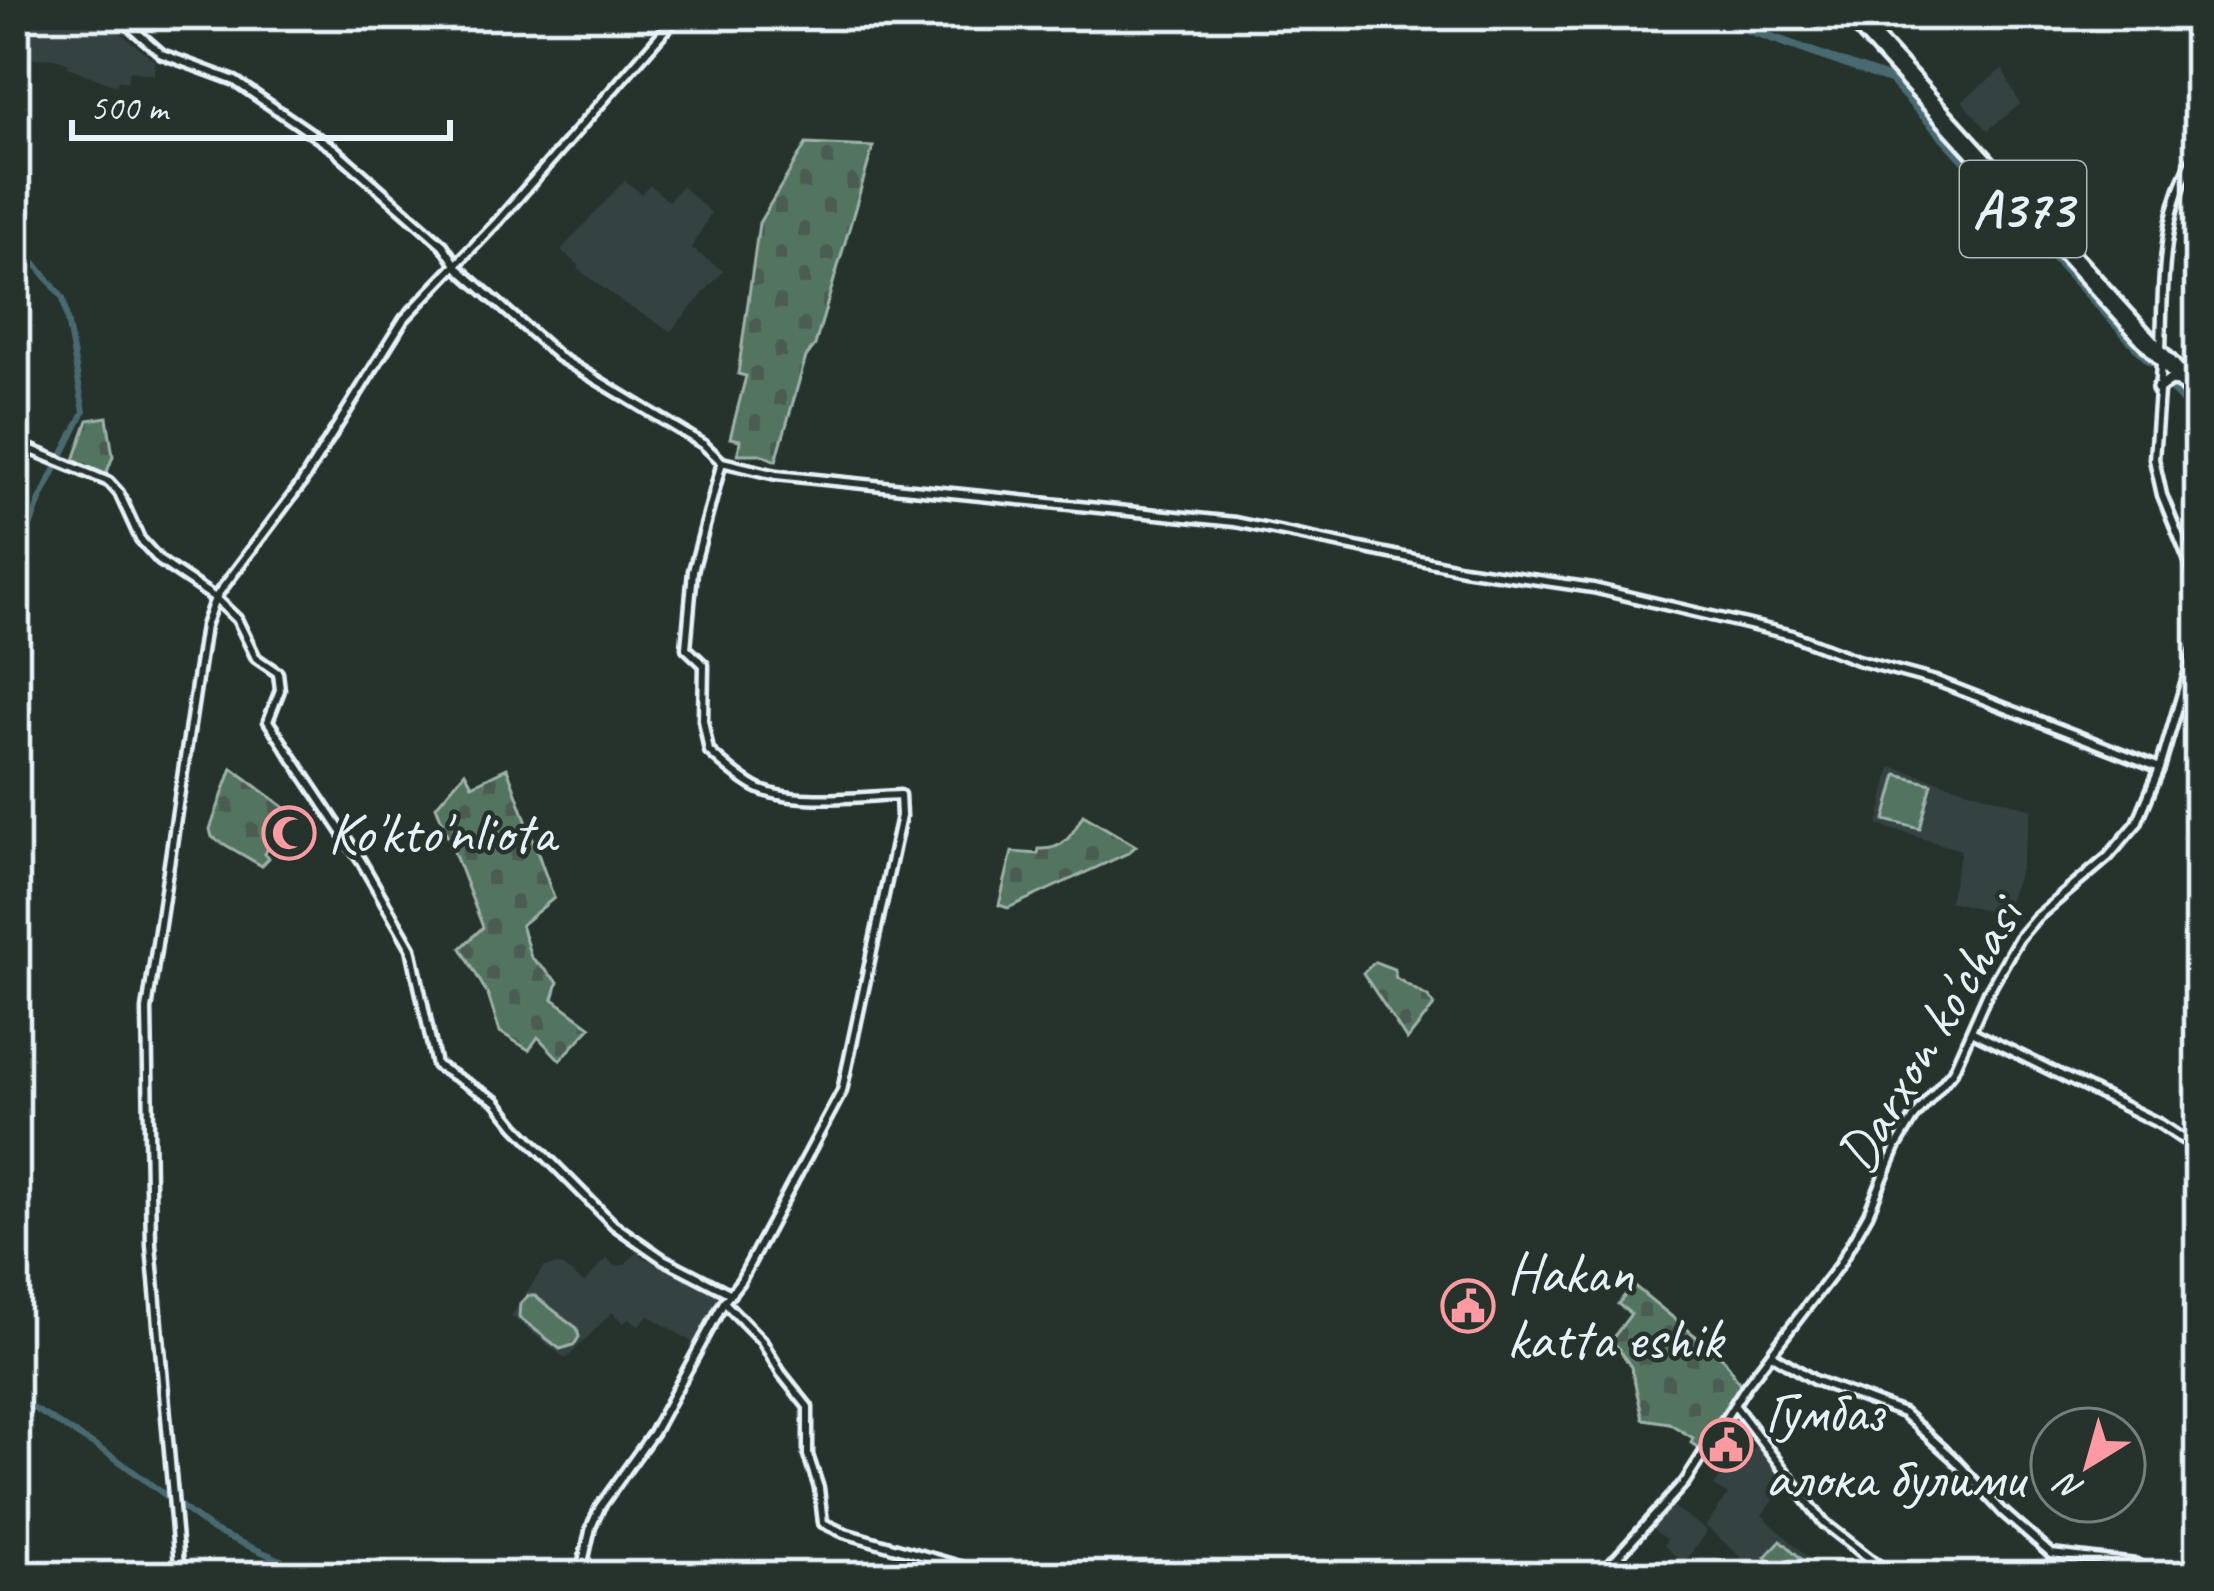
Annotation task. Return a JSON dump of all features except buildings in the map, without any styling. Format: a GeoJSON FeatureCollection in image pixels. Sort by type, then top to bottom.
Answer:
{"type":"FeatureCollection","features":[{"type":"Feature","properties":{"kind":"highway","name":"A373"},"geometry":{"type":"LineString","coordinates":[[1846,15],[2199,392]]}},
{"type":"Feature","properties":{"kind":"highway","name":"A373"},"geometry":{"type":"LineString","coordinates":[[1856,15],[2145,333],[2199,403]]}},
{"type":"Feature","properties":{"kind":"highway"},"geometry":{"type":"LineString","coordinates":[[2145,333],[2162,329]]}},
{"type":"Feature","properties":{"kind":"highway"},"geometry":{"type":"LineString","coordinates":[[2158,388],[2170,380],[2179,381]]}},
{"type":"Feature","properties":{"kind":"street"},"geometry":{"type":"LineString","coordinates":[[117,15],[162,54],[235,81],[334,149],[559,357],[704,444],[722,461],[776,475],[1235,522],[1463,569],[1614,592],[1792,635],[1857,660],[1939,682],[2160,768]]}},
{"type":"Feature","properties":{"kind":"street"},"geometry":{"type":"LineString","coordinates":[[180,1576],[148,1190],[147,1010],[202,646],[215,598],[301,484],[404,319],[498,221],[678,15]]}},
{"type":"Feature","properties":{"kind":"street"},"geometry":{"type":"LineString","coordinates":[[2199,150],[2176,191],[2163,281],[2154,459],[2162,495],[2199,586]]}},
{"type":"Feature","properties":{"kind":"street"},"geometry":{"type":"LineString","coordinates":[[15,443],[109,482],[140,539],[160,561],[215,598],[237,620],[256,658],[278,673],[280,690],[268,721],[361,861],[411,948],[436,1065],[496,1101],[614,1225],[663,1259],[731,1294]]}},
{"type":"Feature","properties":{"kind":"street"},"geometry":{"type":"LineString","coordinates":[[580,1576],[591,1527],[601,1507],[653,1433],[842,1090],[901,816],[900,795],[830,797],[758,789],[709,752],[703,720],[704,665],[686,648],[693,571],[722,461]]}},
{"type":"Feature","properties":{"kind":"street","name":"Darxon ko'chasi"},"geometry":{"type":"LineString","coordinates":[[1600,1576],[1674,1496],[1853,1244],[1896,1147],[1953,1070],[2019,938],[2036,917],[2123,841],[2147,803],[2160,768],[2199,636]]}},
{"type":"Feature","properties":{"kind":"street"},"geometry":{"type":"LineString","coordinates":[[1971,1031],[2160,1124],[2199,1150]]}},
{"type":"Feature","properties":{"kind":"street"},"geometry":{"type":"LineString","coordinates":[[724,1302],[762,1341],[808,1407],[808,1455],[819,1488],[823,1523],[960,1566],[968,1576]]}},
{"type":"Feature","properties":{"kind":"street"},"geometry":{"type":"LineString","coordinates":[[1773,1355],[1799,1373],[1903,1413],[2051,1554],[2137,1564],[2156,1576]]}},
{"type":"Feature","properties":{"kind":"street"},"geometry":{"type":"LineString","coordinates":[[1735,1406],[1824,1523],[1892,1576]]}},
{"type":"Feature","properties":{"kind":"shaded area"},"geometry":{"type":"Polygon","coordinates":[[[15,15],[99,15],[155,61],[154,75],[130,70],[127,82],[118,80],[116,86],[57,59],[15,53],[15,15]]]}},
{"type":"Feature","properties":{"kind":"shaded area"},"geometry":{"type":"Polygon","coordinates":[[[2002,69],[2020,104],[1988,130],[1962,101],[2002,69]]]}},
{"type":"Feature","properties":{"kind":"shaded area"},"geometry":{"type":"Polygon","coordinates":[[[625,180],[641,194],[650,185],[668,201],[682,186],[711,213],[691,248],[723,271],[671,331],[622,302],[561,250],[625,180]]]}},
{"type":"Feature","properties":{"kind":"shaded area"},"geometry":{"type":"Polygon","coordinates":[[[1891,767],[2032,809],[2020,869],[2003,914],[1949,901],[1961,850],[1878,825],[1891,767]]]}},
{"type":"Feature","properties":{"kind":"shaded area"},"geometry":{"type":"Polygon","coordinates":[[[638,1252],[724,1295],[694,1343],[648,1315],[639,1325],[629,1318],[624,1323],[612,1312],[566,1359],[511,1316],[544,1267],[560,1265],[584,1283],[607,1259],[615,1266],[624,1265],[638,1252]]]}},
{"type":"Feature","properties":{"kind":"shaded area"},"geometry":{"type":"Polygon","coordinates":[[[1756,1445],[1786,1483],[1762,1515],[1828,1576],[1762,1576],[1706,1526],[1728,1495],[1714,1486],[1733,1459],[1741,1465],[1756,1445]]]}},
{"type":"Feature","properties":{"kind":"shaded area"},"geometry":{"type":"Polygon","coordinates":[[[1673,1507],[1707,1531],[1683,1564],[1664,1545],[1667,1539],[1652,1529],[1673,1507]]]}},
{"type":"Feature","properties":{"kind":"green space"},"geometry":{"type":"Polygon","coordinates":[[[806,144],[873,147],[776,461],[760,454],[738,454],[740,440],[730,438],[746,376],[738,374],[759,223],[806,144]]]}},
{"type":"Feature","properties":{"kind":"green space"},"geometry":{"type":"Polygon","coordinates":[[[107,417],[113,456],[105,477],[74,460],[88,420],[107,417]]]}},
{"type":"Feature","properties":{"kind":"green space"},"geometry":{"type":"Polygon","coordinates":[[[232,768],[288,810],[284,813],[288,821],[264,854],[269,858],[262,866],[212,837],[210,829],[232,768]]]}},
{"type":"Feature","properties":{"kind":"green space"},"geometry":{"type":"Polygon","coordinates":[[[507,768],[554,898],[521,925],[531,957],[558,982],[553,999],[591,1027],[560,1060],[538,1037],[529,1050],[500,1032],[488,995],[461,948],[483,927],[436,806],[465,772],[472,785],[507,768]]]}},
{"type":"Feature","properties":{"kind":"green space"},"geometry":{"type":"Polygon","coordinates":[[[1897,775],[1932,784],[1920,829],[1885,820],[1897,775]]]}},
{"type":"Feature","properties":{"kind":"green space"},"geometry":{"type":"Polygon","coordinates":[[[1083,815],[1136,846],[1008,908],[999,905],[1012,852],[1038,854],[1039,849],[1061,844],[1083,815]]]}},
{"type":"Feature","properties":{"kind":"green space"},"geometry":{"type":"Polygon","coordinates":[[[1375,962],[1394,969],[1396,978],[1428,997],[1434,1006],[1407,1040],[1363,973],[1375,962]]]}},
{"type":"Feature","properties":{"kind":"green space"},"geometry":{"type":"Polygon","coordinates":[[[1633,1285],[1725,1360],[1741,1386],[1699,1448],[1691,1443],[1693,1438],[1669,1423],[1643,1419],[1631,1367],[1612,1339],[1631,1314],[1618,1304],[1633,1285]]]}},
{"type":"Feature","properties":{"kind":"green space"},"geometry":{"type":"Polygon","coordinates":[[[535,1296],[577,1328],[574,1345],[560,1349],[519,1317],[520,1304],[535,1296]]]}},
{"type":"Feature","properties":{"kind":"green space"},"geometry":{"type":"Polygon","coordinates":[[[1781,1540],[1812,1569],[1805,1576],[1785,1576],[1765,1557],[1781,1540]]]}},
{"type":"Feature","properties":{"kind":"waterway"},"geometry":{"type":"LineString","coordinates":[[1708,15],[1891,80],[2150,361]]}},
{"type":"Feature","properties":{"kind":"waterway"},"geometry":{"type":"LineString","coordinates":[[15,238],[63,298],[84,412],[40,500],[15,567]]}},
{"type":"Feature","properties":{"kind":"waterway"},"geometry":{"type":"LineString","coordinates":[[2170,386],[2199,419]]}},
{"type":"Feature","properties":{"kind":"waterway"},"geometry":{"type":"LineString","coordinates":[[15,1397],[115,1458],[214,1531],[283,1561],[298,1576]]}},
{"type":"Feature","properties":{"kind":"place","name":"Ko'kto'nliota"},"geometry":{"type":"Point","coordinates":[289,833]}},
{"type":"Feature","properties":{"kind":"place","name":"Hakan katta eshik"},"geometry":{"type":"Point","coordinates":[1468,1306]}},
{"type":"Feature","properties":{"kind":"place","name":"Гумбаз алока булими"},"geometry":{"type":"Point","coordinates":[1726,1445]}}]}
